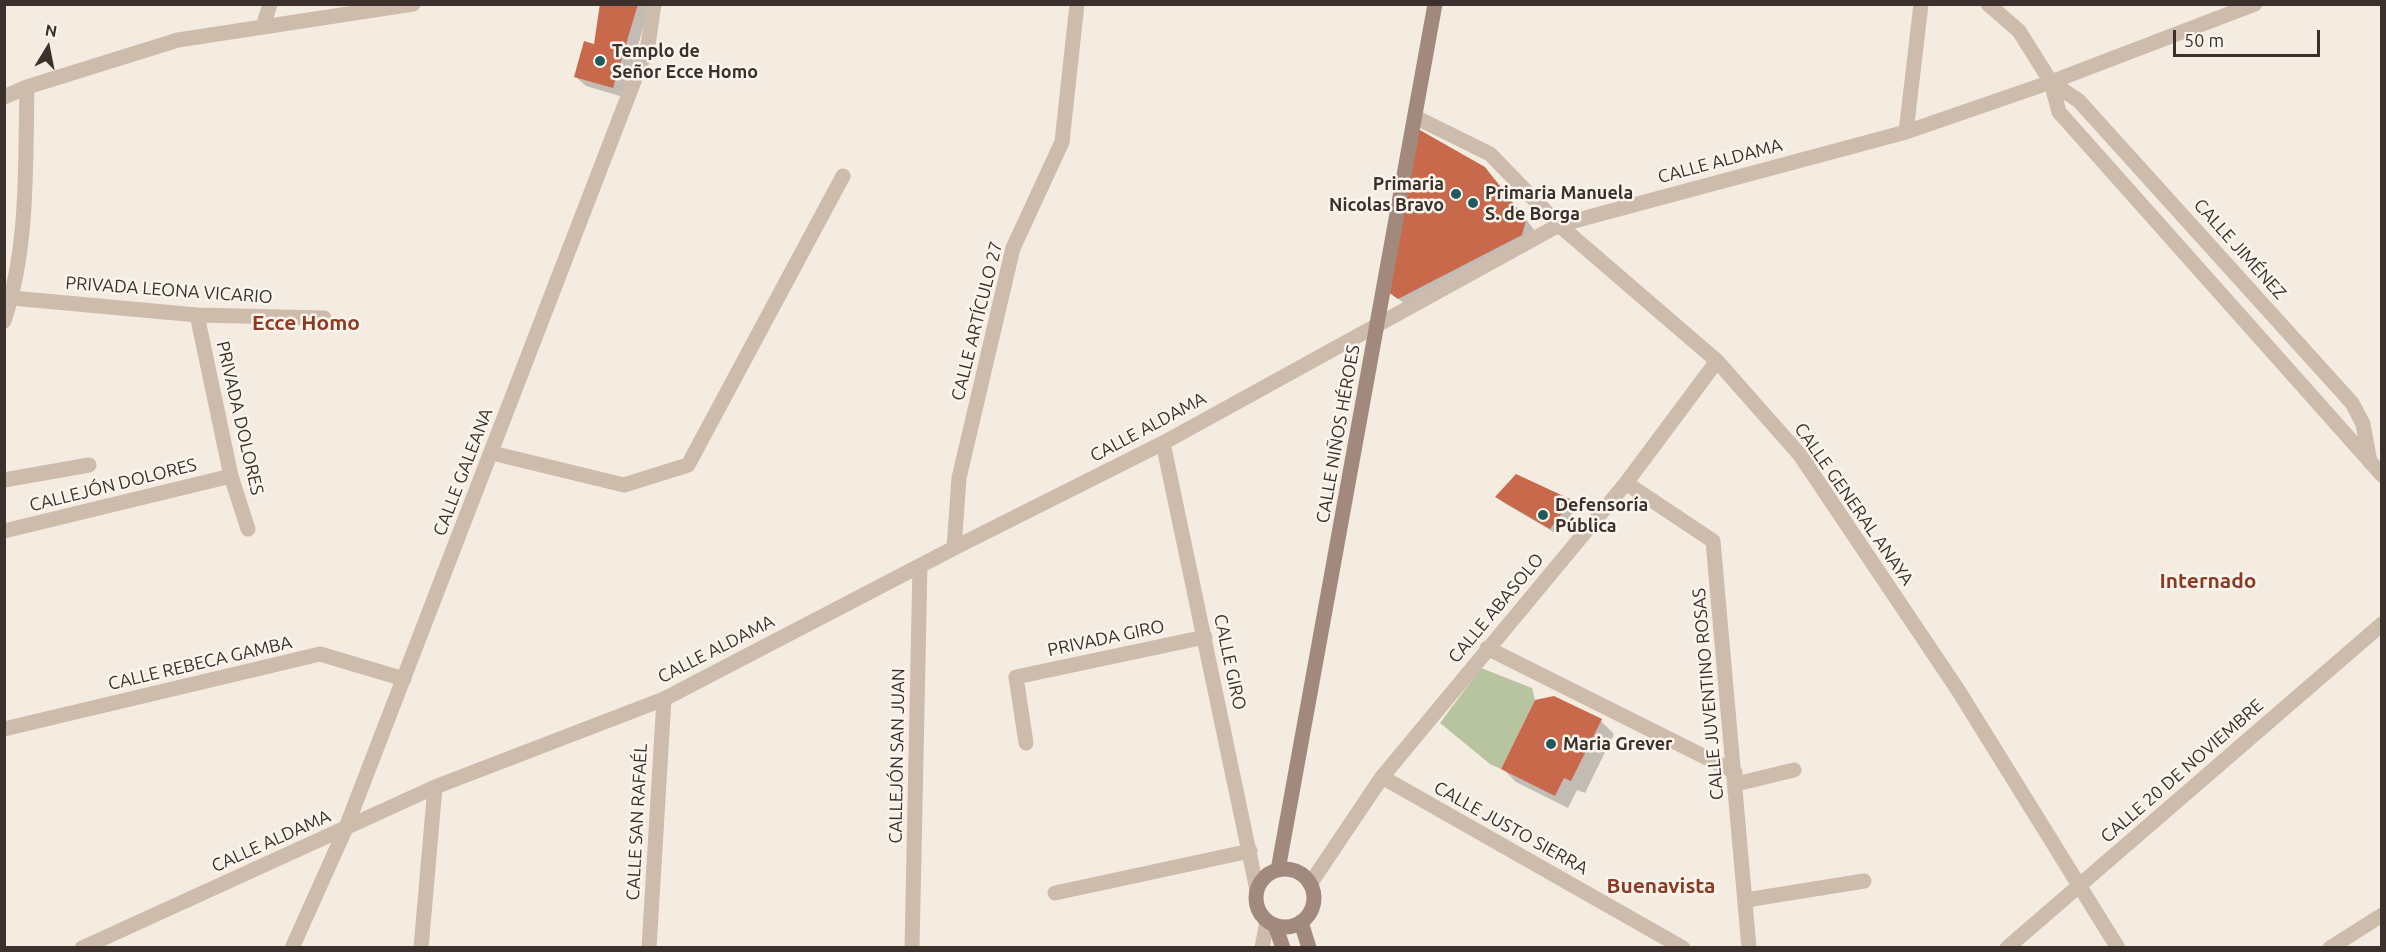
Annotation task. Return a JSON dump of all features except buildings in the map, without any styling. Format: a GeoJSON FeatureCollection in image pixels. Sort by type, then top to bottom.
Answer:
{"type":"FeatureCollection","features":[{"type":"Feature","properties":{"kind":"street"},"geometry":{"type":"LineString","coordinates":[[263,27],[270,4]]}},
{"type":"Feature","properties":{"kind":"street"},"geometry":{"type":"LineString","coordinates":[[4,97],[27,87],[178,40],[413,4]]}},
{"type":"Feature","properties":{"kind":"street","name":"CALLE GALEANA"},"geometry":{"type":"LineString","coordinates":[[291,948],[345,830],[492,453],[648,45],[654,4]]}},
{"type":"Feature","properties":{"kind":"street","name":"CALLE ARTÍCULO 27"},"geometry":{"type":"LineString","coordinates":[[954,548],[958,478],[1013,248],[1062,142],[1077,4]]}},
{"type":"Feature","properties":{"kind":"street","name":"CALLE NIÑOS HÉROES"},"geometry":{"type":"LineString","coordinates":[[1278,870],[1435,4]]}},
{"type":"Feature","properties":{"kind":"street"},"geometry":{"type":"LineString","coordinates":[[1906,132],[1921,4]]}},
{"type":"Feature","properties":{"kind":"street","name":"CALLE JIMÉNEZ"},"geometry":{"type":"LineString","coordinates":[[1988,4],[2019,31],[2051,82],[2059,112],[2382,475]]}},
{"type":"Feature","properties":{"kind":"street","name":"CALLE ALDAMA"},"geometry":{"type":"LineString","coordinates":[[82,948],[435,787],[664,699],[954,548],[1163,443],[1559,225],[1906,132],[2051,82],[2255,4]]}},
{"type":"Feature","properties":{"kind":"street","name":"CALLE JIMÉNEZ"},"geometry":{"type":"LineString","coordinates":[[2051,82],[2079,101],[2352,403],[2363,424],[2370,463]]}},
{"type":"Feature","properties":{"kind":"street"},"geometry":{"type":"LineString","coordinates":[[4,321],[12,298],[23,239],[27,87]]}},
{"type":"Feature","properties":{"kind":"street","name":"CALLE GENERAL ANAYA"},"geometry":{"type":"LineString","coordinates":[[1415,117],[1490,154],[1559,225],[1717,361],[1800,455],[1958,690],[2118,948]]}},
{"type":"Feature","properties":{"kind":"street"},"geometry":{"type":"LineString","coordinates":[[492,453],[624,485],[688,465],[843,176]]}},
{"type":"Feature","properties":{"kind":"street","name":"PRIVADA LEONA VICARIO"},"geometry":{"type":"LineString","coordinates":[[12,298],[197,315],[324,318]]}},
{"type":"Feature","properties":{"kind":"street","name":"PRIVADA DOLORES"},"geometry":{"type":"LineString","coordinates":[[197,315],[231,476],[248,529]]}},
{"type":"Feature","properties":{"kind":"street","name":"CALLE ABASOLO"},"geometry":{"type":"LineString","coordinates":[[1310,884],[1382,777],[1626,483],[1717,361]]}},
{"type":"Feature","properties":{"kind":"street","name":"CALLE GIRO"},"geometry":{"type":"LineString","coordinates":[[1163,443],[1257,890]]}},
{"type":"Feature","properties":{"kind":"street"},"geometry":{"type":"LineString","coordinates":[[4,480],[89,465]]}},
{"type":"Feature","properties":{"kind":"street","name":"CALLEJÓN DOLORES"},"geometry":{"type":"LineString","coordinates":[[4,531],[231,476]]}},
{"type":"Feature","properties":{"kind":"street","name":"CALLE JUVENTINO ROSAS"},"geometry":{"type":"LineString","coordinates":[[1626,483],[1713,541],[1749,948]]}},
{"type":"Feature","properties":{"kind":"street","name":"CALLEJÓN SAN JUAN"},"geometry":{"type":"LineString","coordinates":[[912,948],[920,566]]}},
{"type":"Feature","properties":{"kind":"street","name":"CALLE 20 DE NOVIEMBRE"},"geometry":{"type":"LineString","coordinates":[[2007,948],[2382,624]]}},
{"type":"Feature","properties":{"kind":"street","name":"PRIVADA GIRO"},"geometry":{"type":"LineString","coordinates":[[1026,743],[1016,677],[1205,637]]}},
{"type":"Feature","properties":{"kind":"street"},"geometry":{"type":"LineString","coordinates":[[1488,648],[1735,778],[1794,770]]}},
{"type":"Feature","properties":{"kind":"street","name":"CALLE REBECA GAMBA"},"geometry":{"type":"LineString","coordinates":[[4,729],[320,654],[404,679]]}},
{"type":"Feature","properties":{"kind":"street","name":"CALLE SAN RAFAÉL"},"geometry":{"type":"LineString","coordinates":[[649,948],[664,699]]}},
{"type":"Feature","properties":{"kind":"street","name":"CALLE JUSTO SIERRA"},"geometry":{"type":"LineString","coordinates":[[1382,777],[1683,948]]}},
{"type":"Feature","properties":{"kind":"street"},"geometry":{"type":"LineString","coordinates":[[421,948],[435,787]]}},
{"type":"Feature","properties":{"kind":"street"},"geometry":{"type":"LineString","coordinates":[[1055,893],[1250,850]]}},
{"type":"Feature","properties":{"kind":"street"},"geometry":{"type":"LineString","coordinates":[[1271,923],[1292,926],[1307,917],[1314,901],[1310,884],[1297,872],[1288,869],[1278,870],[1261,881],[1257,890],[1257,907],[1271,923],[1283,948]]}},
{"type":"Feature","properties":{"kind":"street"},"geometry":{"type":"LineString","coordinates":[[1746,900],[1864,881]]}},
{"type":"Feature","properties":{"kind":"street"},"geometry":{"type":"LineString","coordinates":[[2330,948],[2382,915]]}},
{"type":"Feature","properties":{"kind":"street"},"geometry":{"type":"LineString","coordinates":[[1300,922],[1309,948]]}},
{"type":"Feature","properties":{"kind":"street"},"geometry":{"type":"LineString","coordinates":[[1262,948],[1271,923]]}},
{"type":"Feature","properties":{"kind":"green space"},"geometry":{"type":"Polygon","coordinates":[[[1481,668],[1532,688],[1535,700],[1501,769],[1490,764],[1440,723],[1481,668]]]}},
{"type":"Feature","properties":{"kind":"place","name":"Templo de Señor Ecce Homo"},"geometry":{"type":"Point","coordinates":[600,61]}},
{"type":"Feature","properties":{"kind":"place","name":"Primaria Nicolas Bravo"},"geometry":{"type":"Point","coordinates":[1456,194]}},
{"type":"Feature","properties":{"kind":"place","name":"Primaria Manuela S. de Borga"},"geometry":{"type":"Point","coordinates":[1473,203]}},
{"type":"Feature","properties":{"kind":"place","name":"Defensoría Pública"},"geometry":{"type":"Point","coordinates":[1543,515]}},
{"type":"Feature","properties":{"kind":"place","name":"Maria Grever"},"geometry":{"type":"Point","coordinates":[1551,744]}},
{"type":"Feature","properties":{"kind":"district","name":"Ecce Homo"},"geometry":{"type":"Point","coordinates":[306,323]}},
{"type":"Feature","properties":{"kind":"district","name":"Internado"},"geometry":{"type":"Point","coordinates":[2208,581]}},
{"type":"Feature","properties":{"kind":"district","name":"Buenavista"},"geometry":{"type":"Point","coordinates":[1661,886]}}]}
